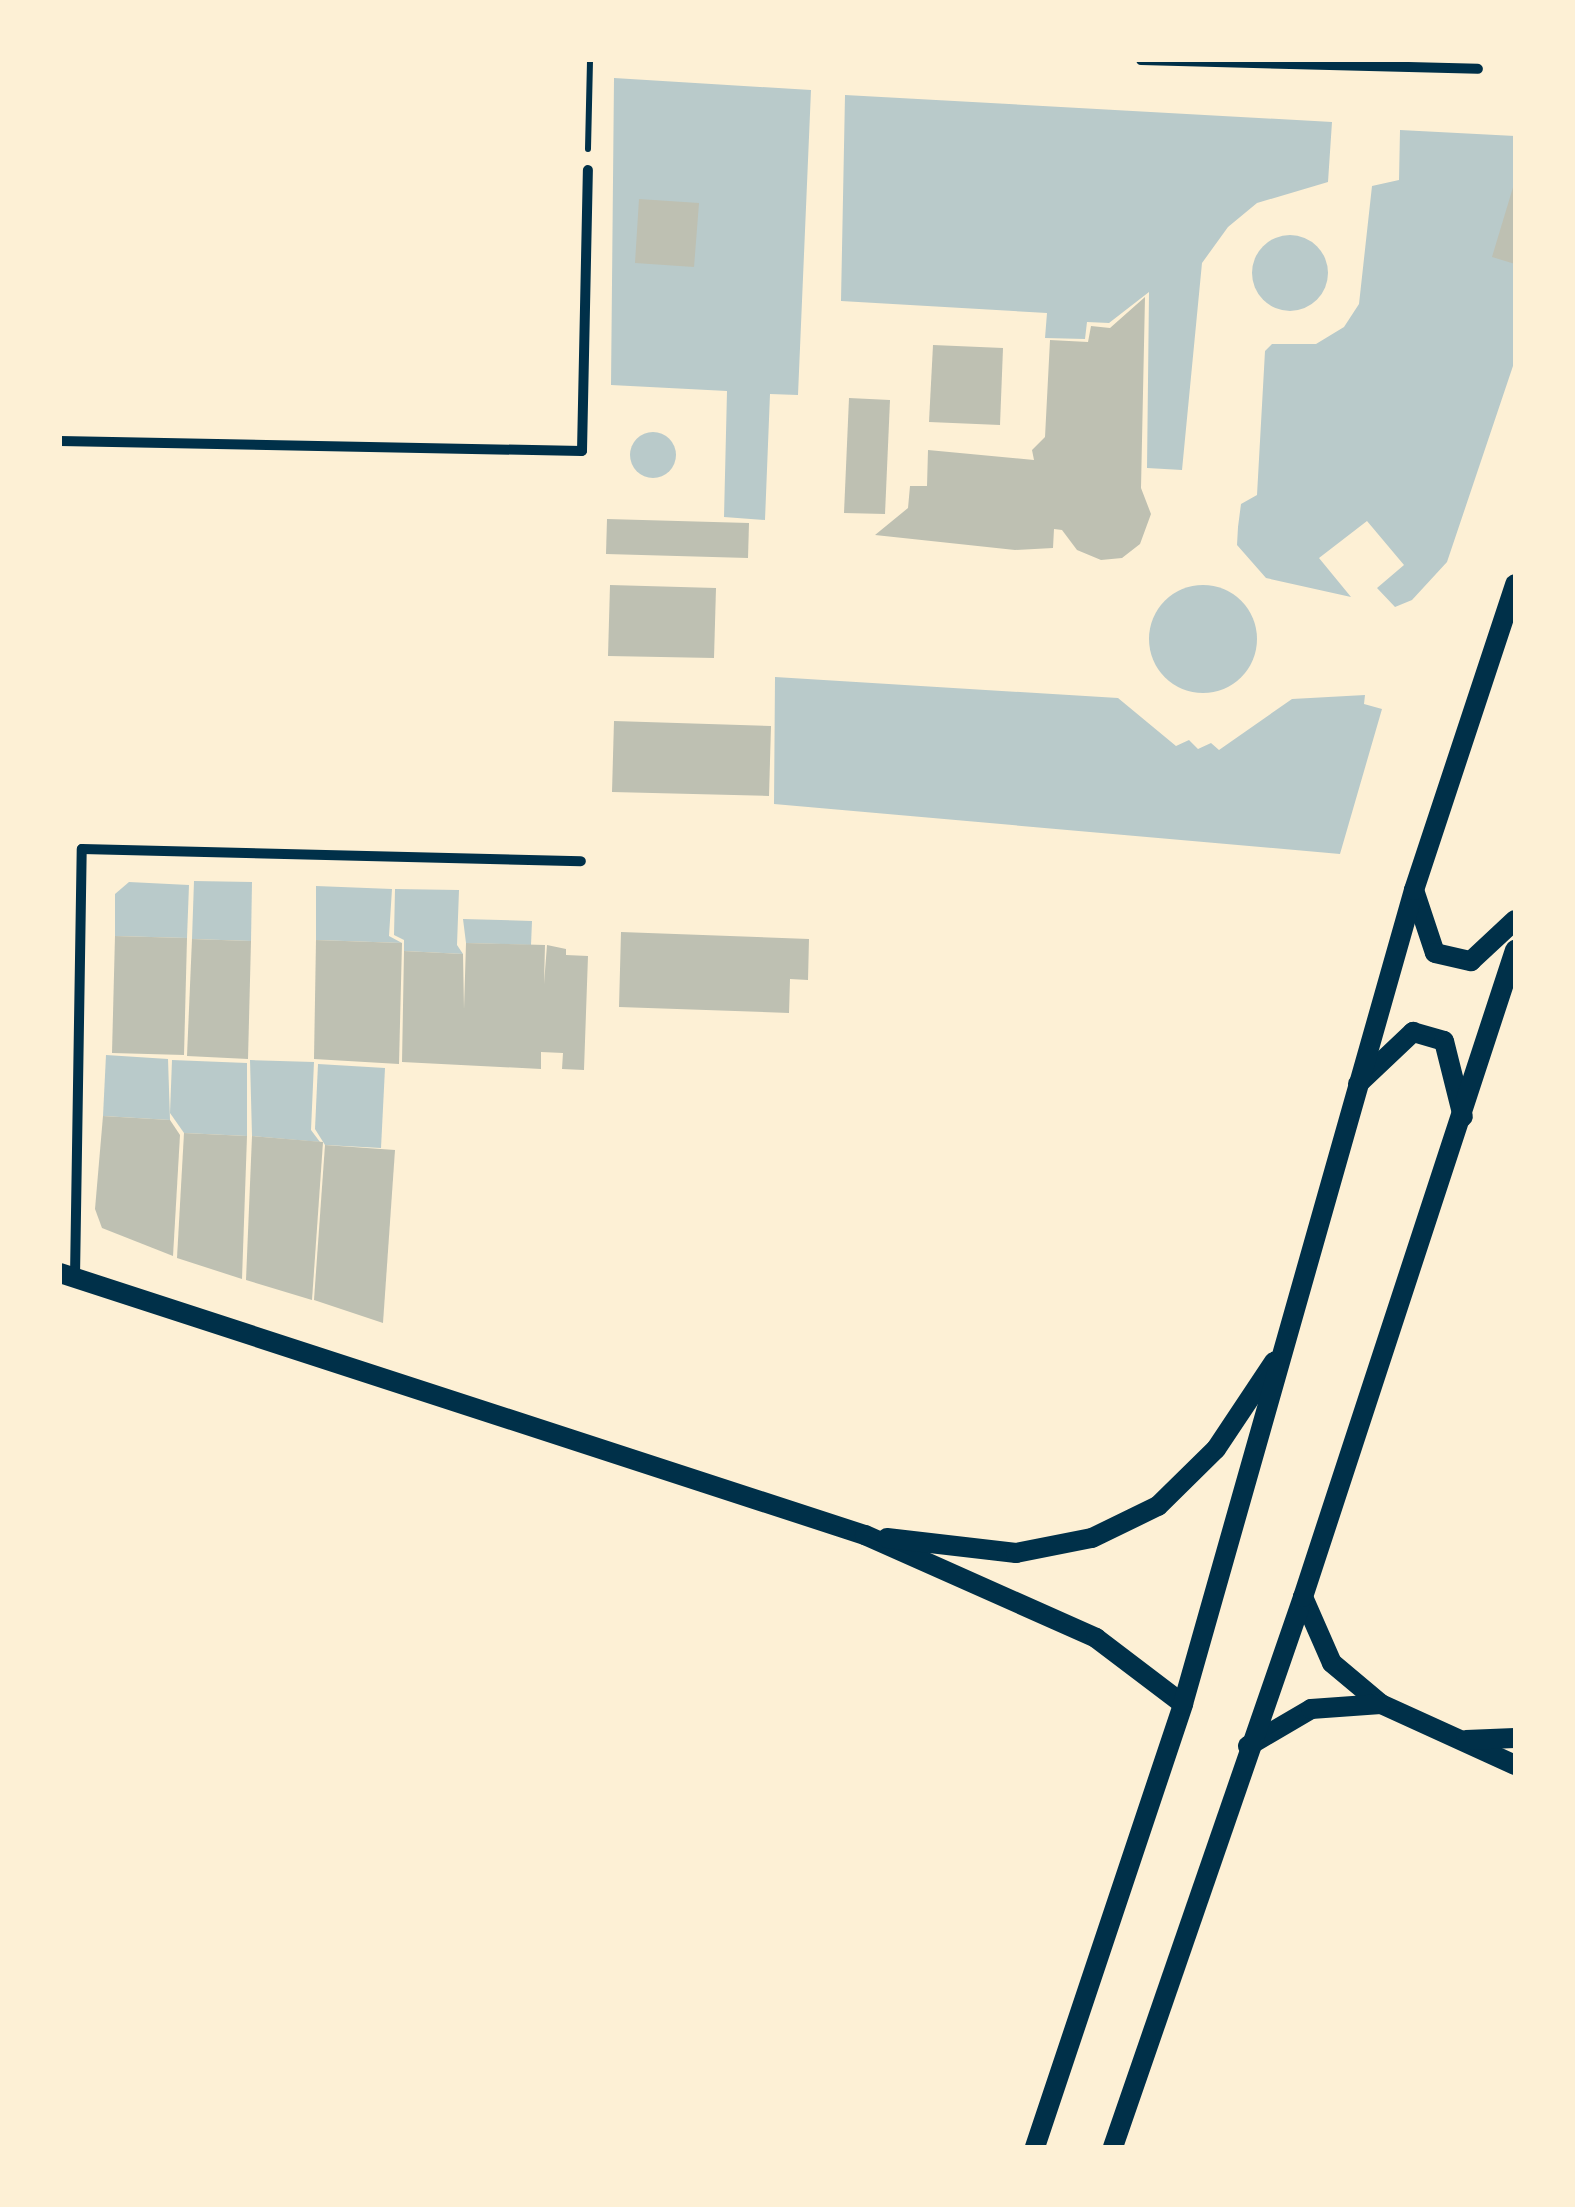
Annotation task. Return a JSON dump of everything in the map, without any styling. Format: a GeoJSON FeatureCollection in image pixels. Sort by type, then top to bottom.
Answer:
{"type":"FeatureCollection","features":[{"type":"Feature","properties":{"kind":"main road"},"geometry":{"type":"LineString","coordinates":[[1035,2147],[1183,1704],[1414,890],[1515,584]]}},
{"type":"Feature","properties":{"kind":"main road"},"geometry":{"type":"LineString","coordinates":[[1414,890],[1435,954],[1470,960],[1515,920]]}},
{"type":"Feature","properties":{"kind":"main road"},"geometry":{"type":"LineString","coordinates":[[1113,2147],[1248,1746],[1304,1597],[1464,1118],[1515,950]]}},
{"type":"Feature","properties":{"kind":"main road"},"geometry":{"type":"LineString","coordinates":[[1358,1084],[1413,1032],[1444,1041],[1464,1118]]}},
{"type":"Feature","properties":{"kind":"main road"},"geometry":{"type":"LineString","coordinates":[[68,1275],[865,1535],[1096,1638],[1183,1704]]}},
{"type":"Feature","properties":{"kind":"main road"},"geometry":{"type":"LineString","coordinates":[[865,1535],[1016,1553],[1092,1538],[1158,1506],[1216,1449],[1286,1345]]}},
{"type":"Feature","properties":{"kind":"main road"},"geometry":{"type":"LineString","coordinates":[[1304,1597],[1332,1663],[1381,1704],[1515,1764]]}},
{"type":"Feature","properties":{"kind":"main road"},"geometry":{"type":"LineString","coordinates":[[1248,1746],[1311,1710],[1381,1704]]}},
{"type":"Feature","properties":{"kind":"main road"},"geometry":{"type":"LineString","coordinates":[[1458,1740],[1515,1738]]}},
{"type":"Feature","properties":{"kind":"street"},"geometry":{"type":"LineString","coordinates":[[1141,60],[1478,68]]}},
{"type":"Feature","properties":{"kind":"street"},"geometry":{"type":"LineString","coordinates":[[60,441],[582,451],[588,170]]}},
{"type":"Feature","properties":{"kind":"street"},"geometry":{"type":"LineString","coordinates":[[68,1275],[82,850],[582,861]]}},
{"type":"Feature","properties":{"kind":"path"},"geometry":{"type":"LineString","coordinates":[[588,170],[590,60]]}},
{"type":"Feature","properties":{"kind":"shaded area"},"geometry":{"type":"Polygon","coordinates":[[[614,78],[811,90],[798,395],[770,394],[765,520],[724,517],[727,391],[611,385],[614,78]]]}},
{"type":"Feature","properties":{"kind":"shaded area"},"geometry":{"type":"Polygon","coordinates":[[[845,95],[1332,122],[1328,182],[1257,203],[1228,227],[1202,263],[1182,470],[1147,468],[1149,292],[1109,323],[1087,322],[1085,339],[1045,338],[1047,313],[841,301],[845,95]]]}},
{"type":"Feature","properties":{"kind":"shaded area"},"geometry":{"type":"Polygon","coordinates":[[[1400,130],[1515,136],[1515,360],[1447,562],[1412,600],[1395,607],[1377,588],[1404,565],[1367,521],[1319,558],[1351,597],[1266,578],[1237,545],[1241,504],[1257,495],[1265,351],[1272,344],[1316,344],[1344,327],[1359,304],[1372,186],[1399,180],[1400,130]]]}},
{"type":"Feature","properties":{"kind":"shaded area"},"geometry":{"type":"Polygon","coordinates":[[[1290,235],[1317,246],[1328,273],[1317,300],[1290,311],[1263,300],[1252,273],[1263,246],[1290,235]]]}},
{"type":"Feature","properties":{"kind":"shaded area"},"geometry":{"type":"Polygon","coordinates":[[[653,432],[669,439],[676,455],[669,471],[653,478],[637,471],[630,455],[637,439],[653,432]]]}},
{"type":"Feature","properties":{"kind":"shaded area"},"geometry":{"type":"Polygon","coordinates":[[[1203,585],[1224,589],[1241,601],[1253,618],[1257,639],[1253,660],[1241,677],[1224,689],[1203,693],[1182,689],[1165,677],[1153,660],[1149,639],[1153,618],[1165,601],[1182,589],[1203,585]]]}},
{"type":"Feature","properties":{"kind":"shaded area"},"geometry":{"type":"Polygon","coordinates":[[[775,677],[1118,698],[1176,746],[1189,740],[1198,749],[1211,743],[1219,750],[1292,699],[1365,695],[1364,704],[1382,709],[1340,854],[774,804],[775,677]]]}},
{"type":"Feature","properties":{"kind":"shaded area"},"geometry":{"type":"Polygon","coordinates":[[[194,881],[252,882],[251,941],[192,939],[194,881]]]}},
{"type":"Feature","properties":{"kind":"shaded area"},"geometry":{"type":"Polygon","coordinates":[[[129,882],[189,885],[187,938],[115,936],[115,894],[129,882]]]}},
{"type":"Feature","properties":{"kind":"shaded area"},"geometry":{"type":"Polygon","coordinates":[[[316,886],[392,889],[389,936],[402,943],[316,940],[316,886]]]}},
{"type":"Feature","properties":{"kind":"shaded area"},"geometry":{"type":"Polygon","coordinates":[[[395,889],[459,890],[457,945],[463,954],[404,951],[404,940],[394,935],[395,889]]]}},
{"type":"Feature","properties":{"kind":"shaded area"},"geometry":{"type":"Polygon","coordinates":[[[463,919],[532,921],[531,945],[466,943],[463,919]]]}},
{"type":"Feature","properties":{"kind":"shaded area"},"geometry":{"type":"Polygon","coordinates":[[[106,1055],[168,1059],[170,1120],[103,1116],[106,1055]]]}},
{"type":"Feature","properties":{"kind":"shaded area"},"geometry":{"type":"Polygon","coordinates":[[[172,1060],[247,1063],[247,1136],[184,1133],[170,1113],[172,1060]]]}},
{"type":"Feature","properties":{"kind":"shaded area"},"geometry":{"type":"Polygon","coordinates":[[[250,1060],[314,1062],[311,1130],[320,1142],[252,1136],[250,1060]]]}},
{"type":"Feature","properties":{"kind":"shaded area"},"geometry":{"type":"Polygon","coordinates":[[[318,1064],[385,1068],[381,1148],[325,1145],[315,1129],[318,1064]]]}},
{"type":"Feature","properties":{"kind":"building"},"geometry":{"type":"Polygon","coordinates":[[[1515,184],[1515,264],[1492,257],[1515,184]]]}},
{"type":"Feature","properties":{"kind":"building"},"geometry":{"type":"Polygon","coordinates":[[[639,199],[699,203],[694,267],[635,263],[639,199]]]}},
{"type":"Feature","properties":{"kind":"building"},"geometry":{"type":"Polygon","coordinates":[[[1145,297],[1141,488],[1151,514],[1140,544],[1122,558],[1101,560],[1077,550],[1062,530],[1054,529],[1053,548],[1015,550],[875,535],[908,508],[910,486],[927,486],[928,450],[1034,460],[1032,450],[1045,437],[1050,340],[1088,342],[1091,326],[1110,328],[1145,297]]]}},
{"type":"Feature","properties":{"kind":"building"},"geometry":{"type":"Polygon","coordinates":[[[933,345],[1003,348],[1000,425],[929,422],[933,345]]]}},
{"type":"Feature","properties":{"kind":"building"},"geometry":{"type":"Polygon","coordinates":[[[849,398],[890,400],[885,514],[844,513],[849,398]]]}},
{"type":"Feature","properties":{"kind":"building"},"geometry":{"type":"Polygon","coordinates":[[[607,519],[749,523],[748,558],[606,554],[607,519]]]}},
{"type":"Feature","properties":{"kind":"building"},"geometry":{"type":"Polygon","coordinates":[[[610,585],[716,588],[714,658],[608,656],[610,585]]]}},
{"type":"Feature","properties":{"kind":"building"},"geometry":{"type":"Polygon","coordinates":[[[614,721],[771,726],[769,796],[612,792],[614,721]]]}},
{"type":"Feature","properties":{"kind":"building"},"geometry":{"type":"Polygon","coordinates":[[[621,932],[809,939],[808,980],[790,979],[789,1013],[619,1007],[621,932]]]}},
{"type":"Feature","properties":{"kind":"building"},"geometry":{"type":"Polygon","coordinates":[[[115,936],[187,938],[184,1055],[112,1053],[115,936]]]}},
{"type":"Feature","properties":{"kind":"building"},"geometry":{"type":"Polygon","coordinates":[[[192,939],[251,941],[248,1059],[187,1056],[192,939]]]}},
{"type":"Feature","properties":{"kind":"building"},"geometry":{"type":"Polygon","coordinates":[[[316,940],[402,943],[399,1064],[314,1059],[316,940]]]}},
{"type":"Feature","properties":{"kind":"building"},"geometry":{"type":"Polygon","coordinates":[[[466,943],[545,945],[544,984],[547,945],[566,949],[566,955],[588,956],[584,1070],[562,1069],[563,1053],[541,1052],[541,1069],[402,1062],[404,951],[463,954],[464,1009],[466,943]]]}},
{"type":"Feature","properties":{"kind":"building"},"geometry":{"type":"Polygon","coordinates":[[[103,1116],[170,1120],[180,1135],[173,1256],[102,1228],[95,1209],[103,1116]]]}},
{"type":"Feature","properties":{"kind":"building"},"geometry":{"type":"Polygon","coordinates":[[[184,1133],[247,1136],[242,1279],[177,1258],[184,1133]]]}},
{"type":"Feature","properties":{"kind":"building"},"geometry":{"type":"Polygon","coordinates":[[[252,1136],[323,1142],[312,1300],[246,1280],[252,1136]]]}},
{"type":"Feature","properties":{"kind":"building"},"geometry":{"type":"Polygon","coordinates":[[[325,1145],[395,1150],[383,1323],[314,1300],[325,1145]]]}}]}
